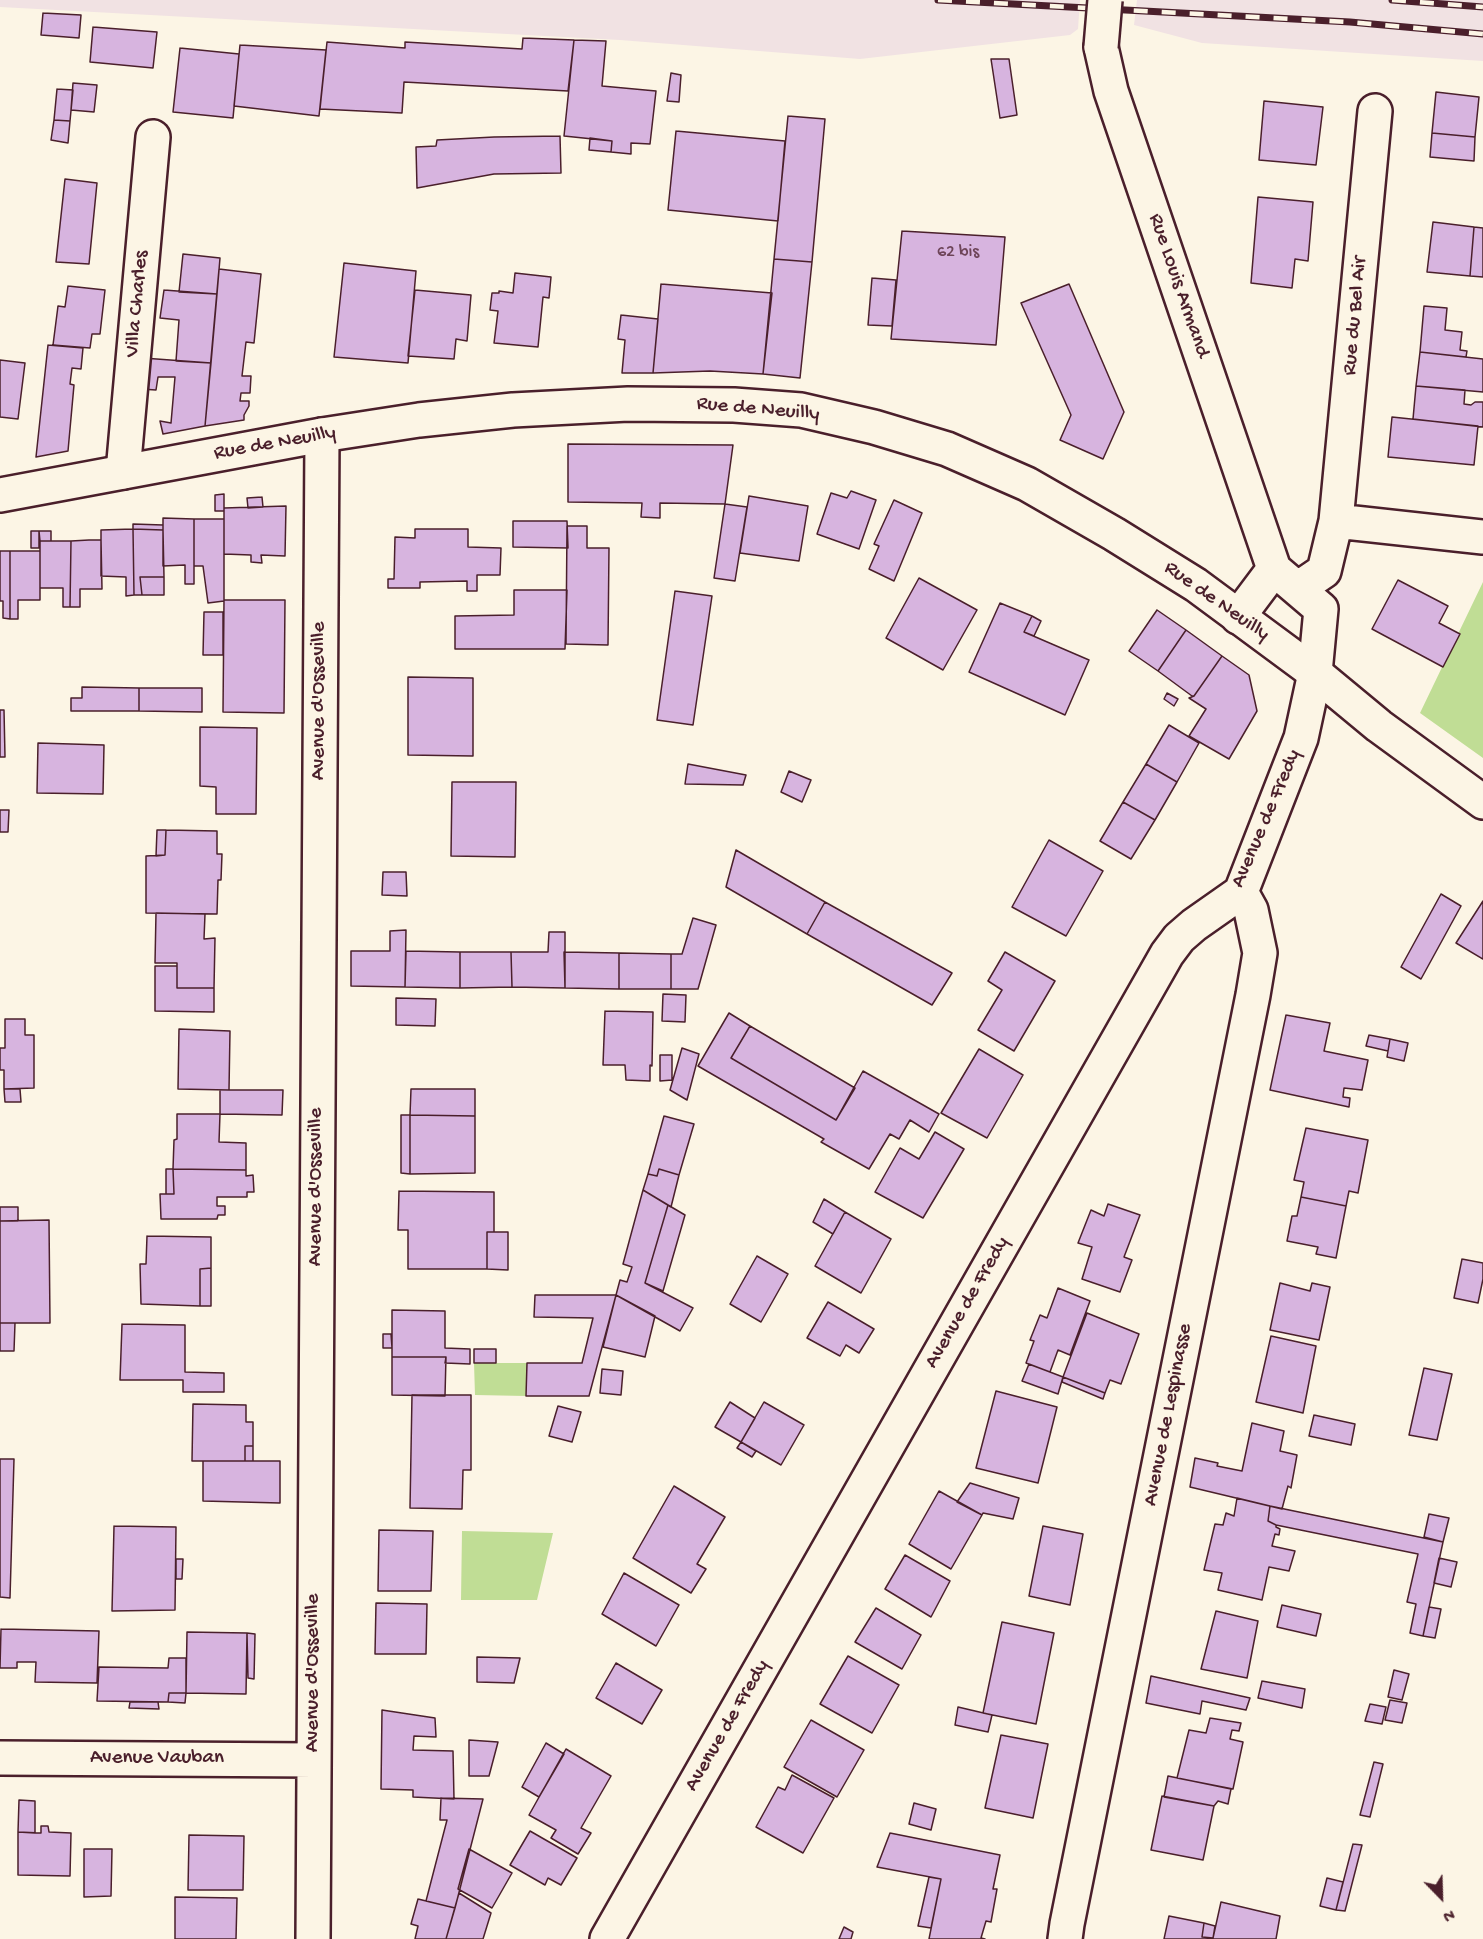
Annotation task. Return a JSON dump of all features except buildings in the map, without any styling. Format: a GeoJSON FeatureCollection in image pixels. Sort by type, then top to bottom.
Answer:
{"type":"FeatureCollection","features":[{"type":"Feature","properties":{"kind":"street","name":"Rue Louis Armand"},"geometry":{"type":"LineString","coordinates":[[1105,0],[1101,47],[1111,91],[1274,569]]}},
{"type":"Feature","properties":{"kind":"street","name":"Rue du Bel Air"},"geometry":{"type":"LineString","coordinates":[[1299,588],[1324,571],[1336,521],[1376,111]]}},
{"type":"Feature","properties":{"kind":"street","name":"Villa Charles"},"geometry":{"type":"LineString","coordinates":[[123,472],[153,137]]}},
{"type":"Feature","properties":{"kind":"street","name":"Rue de Neuilly"},"geometry":{"type":"LineString","coordinates":[[0,495],[322,435],[420,420],[513,410],[628,404],[734,405],[801,410],[874,427],[947,449],[1027,484],[1114,534],[1196,585],[1315,673],[1378,726],[1483,802]]}},
{"type":"Feature","properties":{"kind":"street","name":"Avenue d'Osseville"},"geometry":{"type":"LineString","coordinates":[[313,1939],[322,435]]}},
{"type":"Feature","properties":{"kind":"street"},"geometry":{"type":"LineString","coordinates":[[1336,521],[1483,537]]}},
{"type":"Feature","properties":{"kind":"street"},"geometry":{"type":"LineString","coordinates":[[1238,617],[1274,569],[1299,588],[1320,609],[1315,673]]}},
{"type":"Feature","properties":{"kind":"street","name":"Avenue de Fredy"},"geometry":{"type":"LineString","coordinates":[[607,1939],[1167,954],[1179,938],[1194,925],[1241,892],[1301,738],[1315,673]]}},
{"type":"Feature","properties":{"kind":"street","name":"Avenue de Lespinasse"},"geometry":{"type":"LineString","coordinates":[[1065,1939],[1255,984],[1260,953],[1251,910],[1241,892]]}},
{"type":"Feature","properties":{"kind":"street","name":"Avenue Vauban"},"geometry":{"type":"LineString","coordinates":[[0,1758],[314,1760]]}},
{"type":"Feature","properties":{"kind":"shaded area"},"geometry":{"type":"Polygon","coordinates":[[[0,0],[1080,0],[1078,29],[1070,35],[860,59],[620,40],[0,7],[0,0]]]}},
{"type":"Feature","properties":{"kind":"shaded area"},"geometry":{"type":"Polygon","coordinates":[[[1137,0],[1483,0],[1483,61],[1202,43],[1134,25],[1137,0]]]}},
{"type":"Feature","properties":{"kind":"green space"},"geometry":{"type":"Polygon","coordinates":[[[1483,582],[1483,758],[1420,713],[1483,582]]]}},
{"type":"Feature","properties":{"kind":"green space"},"geometry":{"type":"Polygon","coordinates":[[[474,1363],[527,1363],[526,1396],[475,1395],[474,1363]]]}},
{"type":"Feature","properties":{"kind":"green space"},"geometry":{"type":"Polygon","coordinates":[[[462,1531],[553,1533],[537,1600],[461,1600],[462,1531]]]}},
{"type":"Feature","properties":{"kind":"railway"},"geometry":{"type":"LineString","coordinates":[[938,0],[1350,22],[1483,34]]}},
{"type":"Feature","properties":{"kind":"railway"},"geometry":{"type":"LineString","coordinates":[[1392,0],[1483,7]]}}]}
